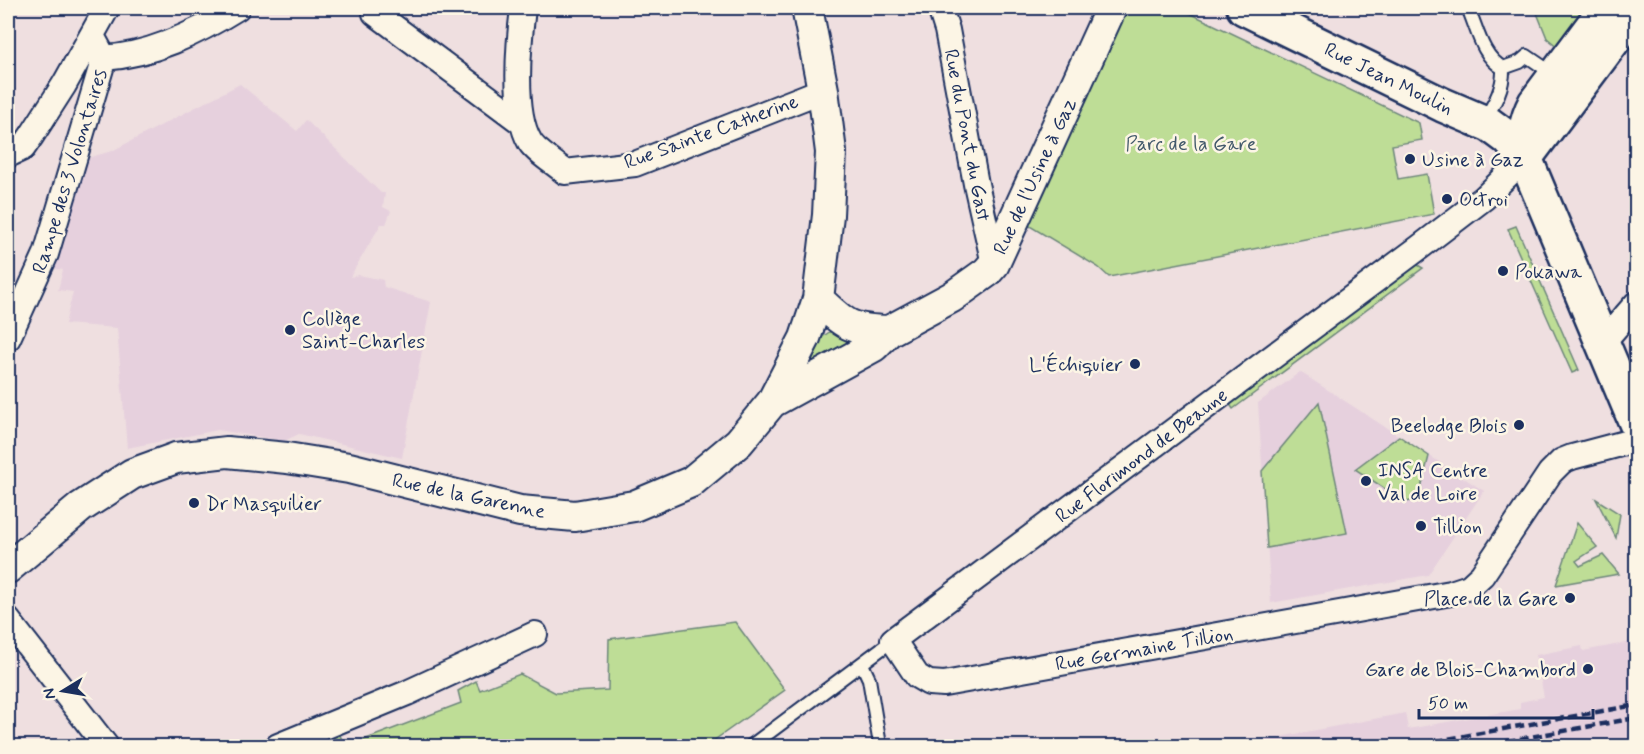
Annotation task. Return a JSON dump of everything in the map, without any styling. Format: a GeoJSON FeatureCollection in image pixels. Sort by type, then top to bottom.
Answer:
{"type":"FeatureCollection","features":[{"type":"Feature","properties":{"kind":"main road","name":"Rue Jean Moulin"},"geometry":{"type":"LineString","coordinates":[[1244,8],[1443,105],[1490,125],[1509,139],[1525,158]]}},
{"type":"Feature","properties":{"kind":"main road"},"geometry":{"type":"LineString","coordinates":[[1606,8],[1535,103],[1527,119],[1524,136],[1525,158],[1636,423]]}},
{"type":"Feature","properties":{"kind":"main road"},"geometry":{"type":"LineString","coordinates":[[1525,158],[1636,10]]}},
{"type":"Feature","properties":{"kind":"street"},"geometry":{"type":"LineString","coordinates":[[8,155],[23,148],[64,85],[107,8]]}},
{"type":"Feature","properties":{"kind":"street"},"geometry":{"type":"LineString","coordinates":[[104,58],[131,55],[158,47],[195,31],[237,8]]}},
{"type":"Feature","properties":{"kind":"street","name":"Rue Sainte Catherine"},"geometry":{"type":"LineString","coordinates":[[524,8],[518,55],[522,122],[530,143],[565,172],[635,164],[823,90]]}},
{"type":"Feature","properties":{"kind":"street","name":"Rue de la Garenne"},"geometry":{"type":"LineString","coordinates":[[8,568],[81,507],[132,474],[176,458],[227,453],[287,458],[349,468],[520,511],[575,516],[634,506],[691,482],[739,442],[772,402],[805,338],[818,298],[828,215],[831,152],[823,90],[807,8]]}},
{"type":"Feature","properties":{"kind":"street","name":"Rue du Pont du Gast"},"geometry":{"type":"LineString","coordinates":[[940,8],[947,30],[976,184],[994,264]]}},
{"type":"Feature","properties":{"kind":"street","name":"Rue de l'Usine à Gaz"},"geometry":{"type":"LineString","coordinates":[[772,402],[874,346],[889,331],[952,297],[987,272],[994,264],[1111,8]]}},
{"type":"Feature","properties":{"kind":"street"},"geometry":{"type":"LineString","coordinates":[[375,13],[522,122]]}},
{"type":"Feature","properties":{"kind":"street","name":"Rampe des 3 Volontaires"},"geometry":{"type":"LineString","coordinates":[[8,338],[46,254],[104,58],[92,36]]}},
{"type":"Feature","properties":{"kind":"street","name":"Rue Florimond de Beaune"},"geometry":{"type":"LineString","coordinates":[[893,640],[1420,247],[1484,198],[1525,158]]}},
{"type":"Feature","properties":{"kind":"street"},"geometry":{"type":"LineString","coordinates":[[818,298],[839,321],[865,330],[889,331]]}},
{"type":"Feature","properties":{"kind":"street"},"geometry":{"type":"LineString","coordinates":[[1604,342],[1636,304]]}},
{"type":"Feature","properties":{"kind":"street","name":"Rue Germaine Tillion"},"geometry":{"type":"LineString","coordinates":[[893,640],[917,676],[929,683],[944,684],[1451,593],[1469,587],[1482,575],[1550,473],[1562,462],[1572,457],[1636,440]]}},
{"type":"Feature","properties":{"kind":"street"},"geometry":{"type":"LineString","coordinates":[[8,620],[106,747]]}},
{"type":"Feature","properties":{"kind":"street"},"geometry":{"type":"LineString","coordinates":[[278,747],[407,693],[535,634]]}},
{"type":"Feature","properties":{"kind":"lane"},"geometry":{"type":"LineString","coordinates":[[1468,8],[1489,58],[1503,68],[1504,78],[1500,90],[1483,122]]}},
{"type":"Feature","properties":{"kind":"lane"},"geometry":{"type":"LineString","coordinates":[[1503,68],[1520,62],[1527,56],[1549,71],[1559,72]]}},
{"type":"Feature","properties":{"kind":"lane","name":"Rue Florimond de Beaune"},"geometry":{"type":"LineString","coordinates":[[751,747],[893,640]]}},
{"type":"Feature","properties":{"kind":"lane"},"geometry":{"type":"LineString","coordinates":[[862,664],[869,679],[879,739]]}},
{"type":"Feature","properties":{"kind":"shaded area"},"geometry":{"type":"Polygon","coordinates":[[[240,84],[297,131],[306,120],[381,193],[385,193],[383,207],[391,211],[386,224],[381,224],[350,277],[359,275],[383,280],[384,287],[431,302],[402,458],[299,434],[284,441],[218,430],[127,448],[117,328],[65,324],[73,292],[58,290],[63,270],[52,268],[65,233],[84,159],[112,151],[240,84]]]}},
{"type":"Feature","properties":{"kind":"shaded area","name":"INSA Centre Val de Loire"},"geometry":{"type":"Polygon","coordinates":[[[1300,372],[1484,491],[1428,575],[1271,603],[1258,403],[1300,372]]]}},
{"type":"Feature","properties":{"kind":"shaded area"},"geometry":{"type":"Polygon","coordinates":[[[1636,641],[1636,746],[1233,746],[1405,713],[1408,729],[1520,709],[1520,702],[1544,697],[1536,655],[1582,646],[1583,651],[1636,641]]]}},
{"type":"Feature","properties":{"kind":"green space","name":"Parc de la Gare"},"geometry":{"type":"Polygon","coordinates":[[[1122,8],[1179,8],[1419,123],[1422,140],[1392,145],[1398,179],[1427,174],[1434,214],[1109,277],[1098,267],[1028,225],[1122,8]]]}},
{"type":"Feature","properties":{"kind":"green space"},"geometry":{"type":"Polygon","coordinates":[[[1535,8],[1608,8],[1571,58],[1547,38],[1535,8]]]}},
{"type":"Feature","properties":{"kind":"green space"},"geometry":{"type":"Polygon","coordinates":[[[1516,226],[1579,370],[1572,373],[1508,229],[1516,226]]]}},
{"type":"Feature","properties":{"kind":"green space"},"geometry":{"type":"Polygon","coordinates":[[[1416,264],[1423,268],[1233,409],[1229,403],[1416,264]]]}},
{"type":"Feature","properties":{"kind":"green space"},"geometry":{"type":"Polygon","coordinates":[[[835,328],[859,340],[810,365],[821,338],[835,328]]]}},
{"type":"Feature","properties":{"kind":"green space"},"geometry":{"type":"Polygon","coordinates":[[[1319,402],[1347,533],[1267,548],[1262,471],[1319,402]]]}},
{"type":"Feature","properties":{"kind":"green space"},"geometry":{"type":"Polygon","coordinates":[[[1399,436],[1429,456],[1418,500],[1405,502],[1355,469],[1399,436]]]}},
{"type":"Feature","properties":{"kind":"green space"},"geometry":{"type":"Polygon","coordinates":[[[1596,499],[1620,514],[1616,538],[1596,499]]]}},
{"type":"Feature","properties":{"kind":"green space"},"geometry":{"type":"Polygon","coordinates":[[[1577,523],[1597,547],[1576,561],[1580,566],[1603,555],[1619,574],[1556,585],[1577,523]]]}},
{"type":"Feature","properties":{"kind":"green space"},"geometry":{"type":"Polygon","coordinates":[[[735,622],[785,690],[706,746],[348,746],[461,703],[458,691],[476,681],[480,690],[520,674],[556,693],[608,690],[609,639],[735,622]]]}},
{"type":"Feature","properties":{"kind":"green space"},"geometry":{"type":"Polygon","coordinates":[[[339,732],[344,746],[313,746],[339,732]]]}},
{"type":"Feature","properties":{"kind":"railway"},"geometry":{"type":"LineString","coordinates":[[1409,746],[1636,705]]}},
{"type":"Feature","properties":{"kind":"railway"},"geometry":{"type":"LineString","coordinates":[[1480,746],[1636,718]]}},
{"type":"Feature","properties":{"kind":"place","name":"Usine à Gaz"},"geometry":{"type":"Point","coordinates":[1410,159]}},
{"type":"Feature","properties":{"kind":"place","name":"Octroi"},"geometry":{"type":"Point","coordinates":[1447,199]}},
{"type":"Feature","properties":{"kind":"place","name":"Pokawa"},"geometry":{"type":"Point","coordinates":[1503,271]}},
{"type":"Feature","properties":{"kind":"place","name":"Collège Saint-Charles"},"geometry":{"type":"Point","coordinates":[290,330]}},
{"type":"Feature","properties":{"kind":"place","name":"L'Échiquier"},"geometry":{"type":"Point","coordinates":[1135,364]}},
{"type":"Feature","properties":{"kind":"place","name":"Beelodge Blois"},"geometry":{"type":"Point","coordinates":[1519,425]}},
{"type":"Feature","properties":{"kind":"place","name":"INSA Centre Val de Loire"},"geometry":{"type":"Point","coordinates":[1366,481]}},
{"type":"Feature","properties":{"kind":"place","name":"Dr Masquilier"},"geometry":{"type":"Point","coordinates":[194,503]}},
{"type":"Feature","properties":{"kind":"place","name":"Tillion"},"geometry":{"type":"Point","coordinates":[1421,526]}},
{"type":"Feature","properties":{"kind":"place","name":"Place de la Gare"},"geometry":{"type":"Point","coordinates":[1570,598]}},
{"type":"Feature","properties":{"kind":"place","name":"Gare de Blois-Chambord"},"geometry":{"type":"Point","coordinates":[1588,669]}}]}
